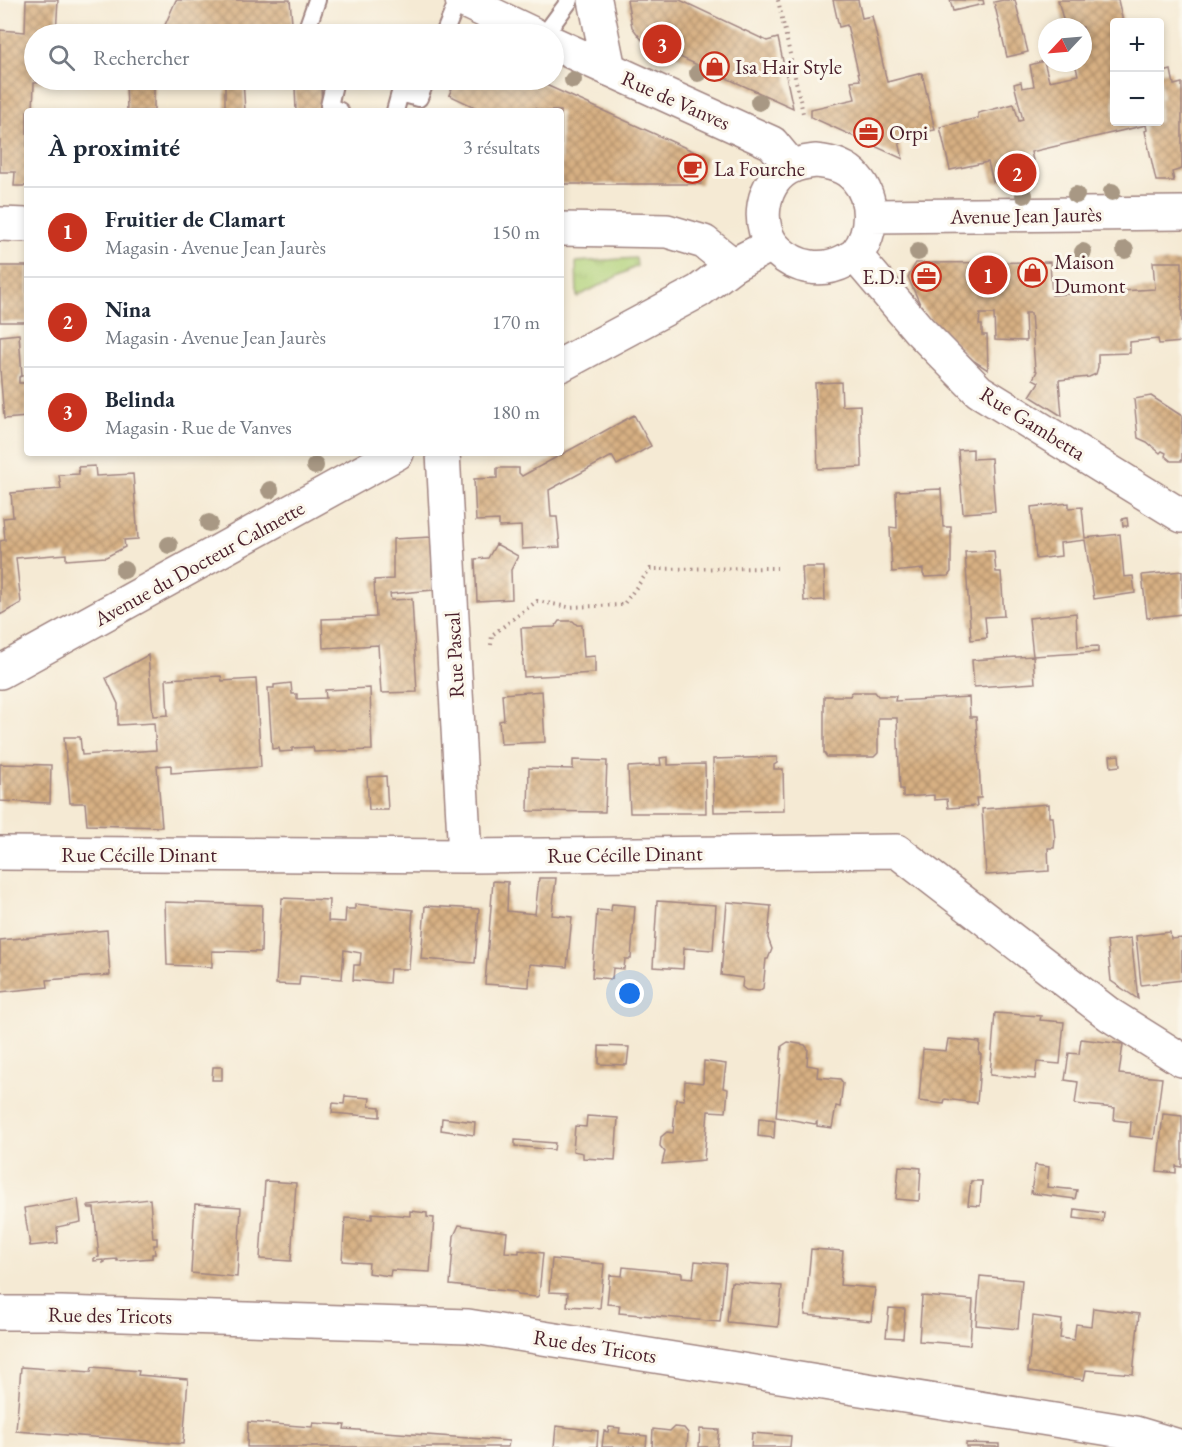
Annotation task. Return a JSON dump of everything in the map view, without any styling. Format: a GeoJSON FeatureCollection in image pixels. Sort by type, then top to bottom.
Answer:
{"type":"FeatureCollection","features":[{"type":"Feature","properties":{"kind":"street"},"geometry":{"type":"LineString","coordinates":[[460,0],[512,24]]}},
{"type":"Feature","properties":{"kind":"street"},"geometry":{"type":"LineString","coordinates":[[595,0],[609,69]]}},
{"type":"Feature","properties":{"kind":"street","name":"Rue de Vanves"},"geometry":{"type":"LineString","coordinates":[[564,49],[772,143],[791,166]]}},
{"type":"Feature","properties":{"kind":"street"},"geometry":{"type":"LineString","coordinates":[[815,161],[827,162],[843,168],[856,177],[867,195],[870,216],[867,231],[855,255],[838,265],[820,269],[794,262],[771,245],[763,213],[767,194],[775,179],[791,166],[815,161]]}},
{"type":"Feature","properties":{"kind":"street","name":"Avenue Jean Jaurès"},"geometry":{"type":"LineString","coordinates":[[870,216],[1182,213]]}},
{"type":"Feature","properties":{"kind":"street"},"geometry":{"type":"LineString","coordinates":[[0,224],[24,225]]}},
{"type":"Feature","properties":{"kind":"street"},"geometry":{"type":"LineString","coordinates":[[564,229],[667,231],[704,242],[733,265]]}},
{"type":"Feature","properties":{"kind":"street"},"geometry":{"type":"LineString","coordinates":[[564,362],[699,291],[733,265],[771,245]]}},
{"type":"Feature","properties":{"kind":"street","name":"Rue Gambetta"},"geometry":{"type":"LineString","coordinates":[[855,255],[919,330],[979,391],[1182,516]]}},
{"type":"Feature","properties":{"kind":"street","name":"Avenue du Docteur Calmette"},"geometry":{"type":"LineString","coordinates":[[0,672],[393,456]]}},
{"type":"Feature","properties":{"kind":"street","name":"Rue Pascal"},"geometry":{"type":"LineString","coordinates":[[443,456],[465,856]]}},
{"type":"Feature","properties":{"kind":"street","name":"Rue Cécille Dinant"},"geometry":{"type":"LineString","coordinates":[[0,853],[465,856],[897,851],[1110,1015],[1182,1059]]}},
{"type":"Feature","properties":{"kind":"street","name":"Rue des Tricots"},"geometry":{"type":"LineString","coordinates":[[0,1313],[73,1313],[468,1326],[1135,1433],[1182,1447]]}},
{"type":"Feature","properties":{"kind":"lane"},"geometry":{"type":"LineString","coordinates":[[309,24],[317,0]]}},
{"type":"Feature","properties":{"kind":"lane"},"geometry":{"type":"LineString","coordinates":[[449,24],[460,0]]}},
{"type":"Feature","properties":{"kind":"lane"},"geometry":{"type":"LineString","coordinates":[[552,24],[570,0]]}},
{"type":"Feature","properties":{"kind":"lane"},"geometry":{"type":"LineString","coordinates":[[333,90],[329,106],[333,108]]}},
{"type":"Feature","properties":{"kind":"lane"},"geometry":{"type":"LineString","coordinates":[[395,108],[400,93],[419,98],[422,90]]}},
{"type":"Feature","properties":{"kind":"path"},"geometry":{"type":"LineString","coordinates":[[778,0],[803,113]]}},
{"type":"Feature","properties":{"kind":"path"},"geometry":{"type":"LineString","coordinates":[[455,662],[488,661],[492,635],[537,601],[568,607],[623,605],[650,568],[777,568]]}},
{"type":"Feature","properties":{"kind":"green space"},"geometry":{"type":"Polygon","coordinates":[[[636,258],[637,266],[577,297],[576,262],[636,258]]]}},
{"type":"Feature","properties":{"kind":"building"},"geometry":{"type":"Polygon","coordinates":[[[26,0],[58,0],[57,24],[25,24],[26,0]]]}},
{"type":"Feature","properties":{"kind":"building"},"geometry":{"type":"Polygon","coordinates":[[[176,0],[290,0],[292,24],[165,24],[176,0]]]}},
{"type":"Feature","properties":{"kind":"building"},"geometry":{"type":"Polygon","coordinates":[[[627,0],[680,0],[767,41],[778,38],[793,108],[642,40],[632,27],[627,0]]]}},
{"type":"Feature","properties":{"kind":"building"},"geometry":{"type":"Polygon","coordinates":[[[833,0],[858,0],[862,18],[872,16],[887,82],[922,73],[935,130],[898,137],[903,159],[811,117],[811,109],[855,99],[851,81],[860,80],[847,25],[839,27],[833,0]]]}},
{"type":"Feature","properties":{"kind":"building"},"geometry":{"type":"Polygon","coordinates":[[[950,0],[983,0],[984,4],[953,11],[950,0]]]}},
{"type":"Feature","properties":{"kind":"building"},"geometry":{"type":"Polygon","coordinates":[[[1015,0],[1028,52],[1007,57],[994,2],[1015,0]]]}},
{"type":"Feature","properties":{"kind":"building"},"geometry":{"type":"Polygon","coordinates":[[[1058,0],[1118,0],[1122,18],[1110,18],[1110,126],[1142,126],[1031,152],[1038,182],[993,182],[988,162],[950,170],[940,127],[978,118],[978,113],[1014,104],[1019,121],[1023,120],[1014,84],[1021,82],[1022,88],[1034,86],[1030,65],[1038,63],[1038,72],[1047,72],[1049,81],[1078,75],[1077,72],[1092,72],[1092,18],[1063,18],[1058,0]]]}},
{"type":"Feature","properties":{"kind":"building"},"geometry":{"type":"Polygon","coordinates":[[[0,30],[24,32],[24,90],[34,90],[33,108],[24,108],[24,186],[14,186],[15,172],[0,172],[0,30]]]}},
{"type":"Feature","properties":{"kind":"building"},"geometry":{"type":"Polygon","coordinates":[[[1171,70],[1174,85],[1182,83],[1182,169],[1172,172],[1174,181],[1156,181],[1145,131],[1146,126],[1164,126],[1164,72],[1171,70]]]}},
{"type":"Feature","properties":{"kind":"building"},"geometry":{"type":"Polygon","coordinates":[[[126,90],[154,90],[154,108],[127,108],[126,90]]]}},
{"type":"Feature","properties":{"kind":"building"},"geometry":{"type":"Polygon","coordinates":[[[225,90],[244,90],[245,108],[225,108],[225,90]]]}},
{"type":"Feature","properties":{"kind":"building"},"geometry":{"type":"Polygon","coordinates":[[[295,90],[321,90],[322,108],[296,108],[295,90]]]}},
{"type":"Feature","properties":{"kind":"building"},"geometry":{"type":"Polygon","coordinates":[[[451,90],[557,90],[706,157],[701,184],[564,184],[564,108],[477,108],[449,95],[451,90]]]}},
{"type":"Feature","properties":{"kind":"building"},"geometry":{"type":"Polygon","coordinates":[[[1050,262],[1052,295],[1155,289],[1153,262],[1182,262],[1182,342],[1159,344],[1158,339],[1130,342],[1130,353],[1098,354],[1096,374],[1089,377],[1059,380],[1062,416],[1030,396],[1039,382],[1033,379],[1037,371],[1035,370],[1031,313],[1025,313],[1026,341],[995,340],[994,314],[980,314],[979,325],[982,325],[982,335],[987,335],[988,370],[974,361],[934,323],[920,304],[908,277],[916,263],[1050,262]]]}},
{"type":"Feature","properties":{"kind":"building"},"geometry":{"type":"Polygon","coordinates":[[[0,266],[24,266],[24,322],[0,322],[0,266]]]}},
{"type":"Feature","properties":{"kind":"building"},"geometry":{"type":"Polygon","coordinates":[[[19,334],[22,376],[19,377],[19,383],[24,383],[24,417],[4,419],[0,336],[19,334]]]}},
{"type":"Feature","properties":{"kind":"building"},"geometry":{"type":"Polygon","coordinates":[[[841,382],[842,406],[860,405],[862,467],[818,469],[815,383],[841,382]]]}},
{"type":"Feature","properties":{"kind":"building"},"geometry":{"type":"Polygon","coordinates":[[[1151,396],[1182,416],[1182,461],[1171,461],[1165,456],[1166,453],[1162,451],[1160,453],[1138,438],[1134,399],[1151,396]]]}},
{"type":"Feature","properties":{"kind":"building"},"geometry":{"type":"Polygon","coordinates":[[[634,415],[651,446],[617,465],[612,456],[549,490],[551,517],[557,517],[560,547],[522,549],[521,526],[499,527],[499,520],[476,521],[474,479],[497,478],[497,468],[519,468],[522,476],[559,456],[564,456],[564,453],[634,415]]]}},
{"type":"Feature","properties":{"kind":"building"},"geometry":{"type":"Polygon","coordinates":[[[973,449],[973,459],[991,458],[995,511],[963,513],[958,450],[973,449]]]}},
{"type":"Feature","properties":{"kind":"building"},"geometry":{"type":"Polygon","coordinates":[[[95,466],[96,476],[133,474],[138,539],[124,540],[125,547],[106,557],[66,560],[66,554],[16,558],[21,603],[0,615],[0,541],[5,540],[3,518],[13,517],[11,493],[61,489],[59,475],[79,474],[78,467],[95,466]]]}},
{"type":"Feature","properties":{"kind":"building"},"geometry":{"type":"Polygon","coordinates":[[[941,489],[943,527],[951,527],[951,572],[948,576],[925,577],[923,569],[892,572],[890,527],[897,528],[896,491],[941,489]]]}},
{"type":"Feature","properties":{"kind":"building"},"geometry":{"type":"Polygon","coordinates":[[[1069,503],[1069,508],[1082,507],[1085,538],[1120,534],[1124,577],[1133,576],[1135,593],[1094,599],[1085,540],[1060,543],[1061,556],[1036,559],[1031,507],[1069,503]]]}},
{"type":"Feature","properties":{"kind":"building"},"geometry":{"type":"Polygon","coordinates":[[[1127,518],[1128,526],[1123,526],[1122,519],[1127,518]]]}},
{"type":"Feature","properties":{"kind":"building"},"geometry":{"type":"Polygon","coordinates":[[[431,537],[433,590],[390,594],[391,600],[412,599],[417,692],[381,693],[378,645],[323,648],[322,619],[376,617],[374,580],[393,579],[393,539],[431,537]]]}},
{"type":"Feature","properties":{"kind":"building"},"geometry":{"type":"Polygon","coordinates":[[[496,544],[518,556],[511,570],[512,599],[477,601],[475,559],[488,558],[496,544]]]}},
{"type":"Feature","properties":{"kind":"building"},"geometry":{"type":"Polygon","coordinates":[[[994,551],[996,572],[1001,572],[1004,616],[985,617],[987,638],[971,640],[965,552],[994,551]]]}},
{"type":"Feature","properties":{"kind":"building"},"geometry":{"type":"Polygon","coordinates":[[[802,567],[824,567],[825,600],[804,601],[802,567]]]}},
{"type":"Feature","properties":{"kind":"building"},"geometry":{"type":"Polygon","coordinates":[[[1182,571],[1182,614],[1147,618],[1142,575],[1182,571]]]}},
{"type":"Feature","properties":{"kind":"building"},"geometry":{"type":"Polygon","coordinates":[[[1076,613],[1078,647],[1098,646],[1098,652],[1033,656],[1029,618],[1076,613]]]}},
{"type":"Feature","properties":{"kind":"building"},"geometry":{"type":"Polygon","coordinates":[[[559,621],[573,621],[577,625],[582,625],[584,657],[595,656],[595,673],[524,677],[521,628],[555,627],[559,621]]]}},
{"type":"Feature","properties":{"kind":"building"},"geometry":{"type":"Polygon","coordinates":[[[148,655],[153,716],[168,715],[166,679],[221,676],[222,681],[256,679],[261,767],[171,773],[171,765],[157,766],[162,827],[87,825],[85,803],[70,803],[64,737],[80,737],[82,755],[156,750],[154,723],[118,725],[118,704],[106,678],[148,655]]]}},
{"type":"Feature","properties":{"kind":"building"},"geometry":{"type":"Polygon","coordinates":[[[1033,656],[1035,683],[974,687],[972,660],[1033,656]]]}},
{"type":"Feature","properties":{"kind":"building"},"geometry":{"type":"Polygon","coordinates":[[[291,683],[292,694],[297,694],[297,699],[326,698],[325,690],[370,688],[372,750],[314,752],[313,747],[292,748],[292,751],[280,752],[279,748],[272,749],[268,688],[291,683]]]}},
{"type":"Feature","properties":{"kind":"building"},"geometry":{"type":"Polygon","coordinates":[[[542,691],[545,742],[501,744],[499,721],[504,720],[502,694],[542,691]]]}},
{"type":"Feature","properties":{"kind":"building"},"geometry":{"type":"Polygon","coordinates":[[[852,692],[875,692],[878,696],[896,696],[895,701],[969,697],[970,717],[976,717],[981,798],[976,798],[977,806],[948,808],[947,799],[934,800],[934,795],[903,797],[903,789],[900,789],[897,718],[878,718],[878,753],[874,757],[827,757],[824,753],[824,696],[850,696],[852,692]]]}},
{"type":"Feature","properties":{"kind":"building"},"geometry":{"type":"Polygon","coordinates":[[[1119,755],[1120,766],[1111,767],[1110,756],[1119,755]]]}},
{"type":"Feature","properties":{"kind":"building"},"geometry":{"type":"Polygon","coordinates":[[[668,757],[668,765],[705,764],[706,813],[630,813],[628,767],[661,765],[660,758],[668,757]]]}},
{"type":"Feature","properties":{"kind":"building"},"geometry":{"type":"Polygon","coordinates":[[[777,757],[774,769],[783,769],[784,811],[714,812],[713,759],[777,757]]]}},
{"type":"Feature","properties":{"kind":"building"},"geometry":{"type":"Polygon","coordinates":[[[573,760],[607,761],[605,812],[528,811],[529,768],[573,769],[573,760]]]}},
{"type":"Feature","properties":{"kind":"building"},"geometry":{"type":"Polygon","coordinates":[[[0,764],[51,765],[50,803],[0,801],[0,764]]]}},
{"type":"Feature","properties":{"kind":"building"},"geometry":{"type":"Polygon","coordinates":[[[386,776],[388,810],[369,810],[367,777],[386,776]]]}},
{"type":"Feature","properties":{"kind":"building"},"geometry":{"type":"Polygon","coordinates":[[[1049,804],[1049,817],[1053,817],[1055,839],[1054,848],[1048,848],[1049,871],[986,875],[982,809],[1049,804]]]}},
{"type":"Feature","properties":{"kind":"building"},"geometry":{"type":"Polygon","coordinates":[[[539,878],[556,878],[552,915],[572,917],[567,967],[530,964],[529,987],[485,984],[493,881],[508,882],[507,911],[535,914],[539,878]]]}},
{"type":"Feature","properties":{"kind":"building"},"geometry":{"type":"Polygon","coordinates":[[[282,898],[329,900],[328,921],[345,922],[346,909],[355,909],[355,904],[413,910],[409,969],[390,969],[389,983],[353,980],[354,965],[360,965],[361,953],[344,950],[342,979],[300,976],[299,985],[276,984],[282,898]]]}},
{"type":"Feature","properties":{"kind":"building"},"geometry":{"type":"Polygon","coordinates":[[[657,901],[716,905],[713,950],[684,948],[683,969],[653,967],[657,901]]]}},
{"type":"Feature","properties":{"kind":"building"},"geometry":{"type":"Polygon","coordinates":[[[165,902],[262,905],[261,952],[212,951],[212,967],[167,965],[165,902]]]}},
{"type":"Feature","properties":{"kind":"building"},"geometry":{"type":"Polygon","coordinates":[[[727,902],[771,906],[768,938],[772,949],[766,959],[763,988],[759,991],[746,990],[742,987],[743,978],[721,975],[727,902]]]}},
{"type":"Feature","properties":{"kind":"building"},"geometry":{"type":"Polygon","coordinates":[[[612,904],[635,906],[631,959],[625,959],[624,969],[613,968],[612,979],[592,977],[597,910],[611,911],[612,904]]]}},
{"type":"Feature","properties":{"kind":"building"},"geometry":{"type":"Polygon","coordinates":[[[425,906],[479,909],[475,963],[421,959],[425,906]]]}},
{"type":"Feature","properties":{"kind":"building"},"geometry":{"type":"Polygon","coordinates":[[[107,930],[110,975],[47,980],[48,987],[0,992],[0,940],[107,930]]]}},
{"type":"Feature","properties":{"kind":"building"},"geometry":{"type":"Polygon","coordinates":[[[1170,932],[1171,939],[1182,938],[1182,980],[1141,985],[1136,936],[1170,932]]]}},
{"type":"Feature","properties":{"kind":"building"},"geometry":{"type":"Polygon","coordinates":[[[1131,938],[1138,999],[1111,981],[1107,941],[1131,938]]]}},
{"type":"Feature","properties":{"kind":"building"},"geometry":{"type":"Polygon","coordinates":[[[995,1013],[1041,1016],[1040,1020],[1064,1022],[1060,1064],[1037,1062],[1035,1079],[990,1075],[995,1013]]]}},
{"type":"Feature","properties":{"kind":"building"},"geometry":{"type":"Polygon","coordinates":[[[948,1039],[980,1042],[977,1103],[945,1099],[944,1104],[919,1101],[923,1049],[946,1051],[948,1039]]]}},
{"type":"Feature","properties":{"kind":"building"},"geometry":{"type":"Polygon","coordinates":[[[1081,1039],[1123,1044],[1119,1074],[1162,1078],[1154,1139],[1130,1136],[1131,1122],[1114,1120],[1115,1108],[1075,1104],[1078,1082],[1065,1080],[1069,1053],[1079,1054],[1081,1039]]]}},
{"type":"Feature","properties":{"kind":"building"},"geometry":{"type":"Polygon","coordinates":[[[788,1042],[805,1045],[808,1049],[807,1065],[818,1067],[817,1077],[840,1079],[843,1083],[840,1107],[836,1106],[832,1128],[817,1126],[817,1122],[815,1124],[776,1117],[782,1046],[788,1042]]]}},
{"type":"Feature","properties":{"kind":"building"},"geometry":{"type":"Polygon","coordinates":[[[599,1046],[629,1047],[627,1065],[599,1064],[599,1046]]]}},
{"type":"Feature","properties":{"kind":"building"},"geometry":{"type":"Polygon","coordinates":[[[704,1061],[726,1064],[723,1088],[728,1089],[726,1112],[708,1111],[704,1160],[662,1164],[665,1152],[660,1146],[661,1137],[667,1132],[673,1133],[676,1099],[684,1100],[685,1081],[703,1083],[704,1061]]]}},
{"type":"Feature","properties":{"kind":"building"},"geometry":{"type":"Polygon","coordinates":[[[213,1067],[222,1067],[222,1080],[212,1080],[213,1067]]]}},
{"type":"Feature","properties":{"kind":"building"},"geometry":{"type":"Polygon","coordinates":[[[345,1096],[370,1098],[369,1106],[380,1107],[380,1117],[332,1113],[333,1103],[344,1104],[345,1096]]]}},
{"type":"Feature","properties":{"kind":"building"},"geometry":{"type":"Polygon","coordinates":[[[1163,1114],[1182,1116],[1182,1167],[1176,1166],[1176,1173],[1157,1171],[1163,1114]]]}},
{"type":"Feature","properties":{"kind":"building"},"geometry":{"type":"Polygon","coordinates":[[[587,1116],[618,1118],[615,1160],[583,1158],[583,1153],[573,1151],[575,1126],[586,1127],[587,1116]]]}},
{"type":"Feature","properties":{"kind":"building"},"geometry":{"type":"Polygon","coordinates":[[[442,1118],[475,1122],[474,1135],[441,1130],[442,1118]]]}},
{"type":"Feature","properties":{"kind":"building"},"geometry":{"type":"Polygon","coordinates":[[[759,1118],[775,1120],[774,1138],[758,1136],[759,1118]]]}},
{"type":"Feature","properties":{"kind":"building"},"geometry":{"type":"Polygon","coordinates":[[[515,1140],[555,1143],[554,1150],[515,1146],[515,1140]]]}},
{"type":"Feature","properties":{"kind":"building"},"geometry":{"type":"Polygon","coordinates":[[[1035,1165],[1049,1167],[1047,1187],[1077,1190],[1075,1199],[1031,1193],[1035,1165]]]}},
{"type":"Feature","properties":{"kind":"building"},"geometry":{"type":"Polygon","coordinates":[[[899,1166],[921,1168],[919,1201],[896,1199],[899,1166]]]}},
{"type":"Feature","properties":{"kind":"building"},"geometry":{"type":"Polygon","coordinates":[[[265,1181],[296,1183],[291,1261],[260,1259],[265,1181]]]}},
{"type":"Feature","properties":{"kind":"building"},"geometry":{"type":"Polygon","coordinates":[[[971,1181],[982,1181],[980,1206],[968,1205],[971,1181]]]}},
{"type":"Feature","properties":{"kind":"building"},"geometry":{"type":"Polygon","coordinates":[[[78,1199],[81,1222],[57,1227],[58,1243],[30,1246],[24,1208],[78,1199]]]}},
{"type":"Feature","properties":{"kind":"building"},"geometry":{"type":"Polygon","coordinates":[[[150,1199],[153,1238],[157,1238],[157,1245],[154,1245],[155,1254],[152,1254],[152,1258],[105,1260],[103,1263],[103,1260],[94,1261],[94,1258],[99,1257],[94,1208],[88,1206],[150,1199]]]}},
{"type":"Feature","properties":{"kind":"building"},"geometry":{"type":"Polygon","coordinates":[[[195,1204],[241,1207],[237,1277],[191,1273],[195,1204]]]}},
{"type":"Feature","properties":{"kind":"building"},"geometry":{"type":"Polygon","coordinates":[[[1075,1209],[1104,1213],[1103,1222],[1074,1218],[1075,1209]]]}},
{"type":"Feature","properties":{"kind":"building"},"geometry":{"type":"Polygon","coordinates":[[[410,1211],[427,1213],[427,1217],[434,1218],[430,1272],[391,1270],[390,1276],[368,1273],[369,1263],[342,1261],[345,1218],[372,1219],[372,1213],[410,1216],[410,1211]]]}},
{"type":"Feature","properties":{"kind":"building"},"geometry":{"type":"Polygon","coordinates":[[[459,1225],[507,1232],[505,1252],[519,1253],[519,1250],[543,1253],[539,1295],[537,1297],[517,1295],[516,1292],[450,1285],[454,1236],[459,1225]]]}},
{"type":"Feature","properties":{"kind":"building"},"geometry":{"type":"Polygon","coordinates":[[[811,1249],[843,1251],[840,1285],[875,1288],[871,1321],[805,1315],[811,1249]]]}},
{"type":"Feature","properties":{"kind":"building"},"geometry":{"type":"Polygon","coordinates":[[[552,1259],[604,1264],[600,1308],[567,1306],[568,1293],[549,1292],[552,1259]]]}},
{"type":"Feature","properties":{"kind":"building"},"geometry":{"type":"Polygon","coordinates":[[[695,1261],[726,1264],[720,1322],[619,1313],[620,1305],[607,1304],[610,1275],[622,1276],[623,1267],[682,1273],[682,1277],[693,1278],[695,1261]]]}},
{"type":"Feature","properties":{"kind":"building"},"geometry":{"type":"Polygon","coordinates":[[[980,1276],[1022,1280],[1018,1329],[976,1325],[980,1276]]]}},
{"type":"Feature","properties":{"kind":"building"},"geometry":{"type":"Polygon","coordinates":[[[731,1282],[782,1286],[778,1327],[727,1322],[731,1282]]]}},
{"type":"Feature","properties":{"kind":"building"},"geometry":{"type":"Polygon","coordinates":[[[922,1296],[973,1300],[970,1345],[919,1341],[922,1296]]]}},
{"type":"Feature","properties":{"kind":"building"},"geometry":{"type":"Polygon","coordinates":[[[889,1308],[905,1309],[903,1338],[886,1337],[889,1308]]]}},
{"type":"Feature","properties":{"kind":"building"},"geometry":{"type":"Polygon","coordinates":[[[1093,1308],[1139,1314],[1133,1374],[1086,1370],[1084,1380],[1028,1372],[1033,1316],[1062,1320],[1060,1338],[1074,1340],[1076,1324],[1091,1326],[1093,1308]]]}},
{"type":"Feature","properties":{"kind":"building"},"geometry":{"type":"Polygon","coordinates":[[[21,1367],[91,1372],[92,1367],[139,1371],[138,1375],[188,1379],[183,1444],[16,1431],[21,1367]]]}},
{"type":"Feature","properties":{"kind":"building"},"geometry":{"type":"Polygon","coordinates":[[[248,1422],[312,1427],[313,1423],[345,1425],[344,1429],[509,1441],[508,1447],[247,1447],[248,1422]]]}},
{"type":"Feature","properties":{"kind":"building"},"geometry":{"type":"Polygon","coordinates":[[[556,1426],[598,1431],[597,1447],[554,1447],[556,1426]]]}},
{"type":"Feature","properties":{"kind":"building"},"geometry":{"type":"Polygon","coordinates":[[[609,1427],[620,1428],[619,1433],[647,1436],[646,1447],[602,1447],[604,1431],[608,1432],[609,1427]]]}},
{"type":"Feature","properties":{"kind":"building"},"geometry":{"type":"Polygon","coordinates":[[[674,1427],[684,1428],[688,1433],[687,1447],[652,1447],[653,1429],[670,1431],[674,1427]]]}},
{"type":"Feature","properties":{"kind":"building"},"geometry":{"type":"Polygon","coordinates":[[[700,1429],[719,1430],[717,1447],[699,1447],[700,1429]]]}},
{"type":"Feature","properties":{"kind":"building"},"geometry":{"type":"Polygon","coordinates":[[[752,1433],[791,1436],[790,1447],[751,1447],[752,1433]]]}},
{"type":"Feature","properties":{"kind":"building"},"geometry":{"type":"Polygon","coordinates":[[[966,1443],[999,1444],[999,1447],[966,1447],[966,1443]]]}},
{"type":"Feature","properties":{"kind":"place","name":"Belinda"},"geometry":{"type":"Point","coordinates":[662,44]}},
{"type":"Feature","properties":{"kind":"place","name":"Isa Hair Style"},"geometry":{"type":"Point","coordinates":[714,66]}},
{"type":"Feature","properties":{"kind":"place","name":"Orpi"},"geometry":{"type":"Point","coordinates":[868,132]}},
{"type":"Feature","properties":{"kind":"place","name":"La Fourche"},"geometry":{"type":"Point","coordinates":[693,168]}},
{"type":"Feature","properties":{"kind":"place","name":"Nina"},"geometry":{"type":"Point","coordinates":[1017,173]}},
{"type":"Feature","properties":{"kind":"place","name":"Maison Dumont"},"geometry":{"type":"Point","coordinates":[1033,273]}},
{"type":"Feature","properties":{"kind":"place","name":"Fruitier de Clamart"},"geometry":{"type":"Point","coordinates":[988,275]}},
{"type":"Feature","properties":{"kind":"place","name":"E.D.I"},"geometry":{"type":"Point","coordinates":[927,276]}}]}
